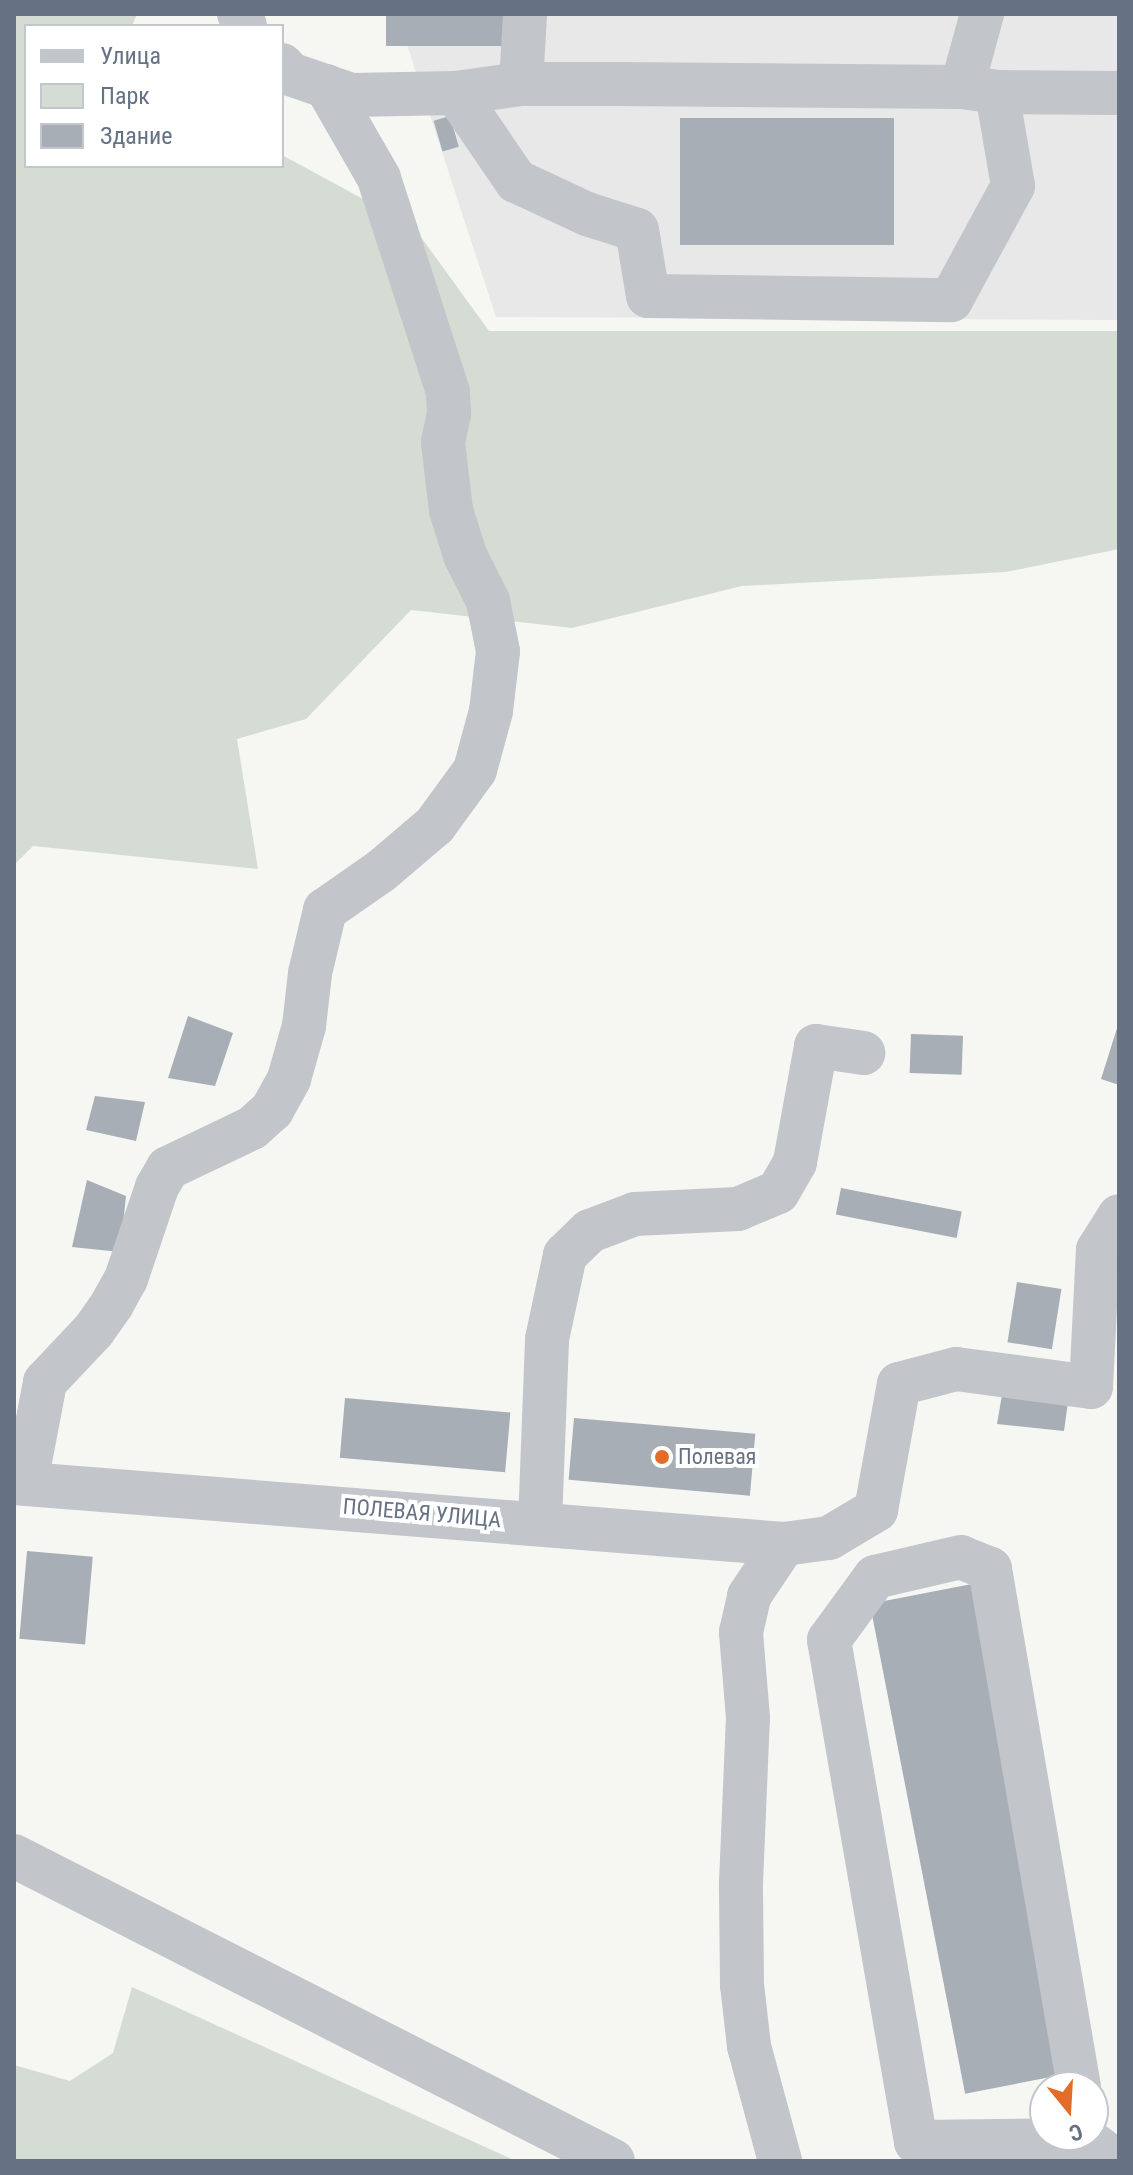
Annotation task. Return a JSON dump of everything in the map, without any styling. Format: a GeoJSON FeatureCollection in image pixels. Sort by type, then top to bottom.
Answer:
{"type":"FeatureCollection","features":[{"type":"Feature","properties":{"kind":"street"},"geometry":{"type":"LineString","coordinates":[[521,84],[525,14]]}},
{"type":"Feature","properties":{"kind":"street"},"geometry":{"type":"LineString","coordinates":[[456,93],[516,181],[587,214],[637,230],[648,296],[951,300],[1013,186],[980,89],[982,14]]}},
{"type":"Feature","properties":{"kind":"street"},"geometry":{"type":"LineString","coordinates":[[284,67],[290,74],[351,95],[456,93],[521,84],[1119,93]]}},
{"type":"Feature","properties":{"kind":"street"},"geometry":{"type":"LineString","coordinates":[[20,1482],[45,1382],[94,1330],[112,1304],[126,1279],[157,1187],[168,1168],[252,1128],[272,1110],[289,1079],[304,1026],[310,973],[325,910],[381,871],[435,825],[475,770],[491,711],[498,651],[488,601],[465,555],[451,510],[443,442],[449,413],[448,392],[379,178],[326,86]]}},
{"type":"Feature","properties":{"kind":"street"},"geometry":{"type":"LineString","coordinates":[[540,1523],[547,1339],[565,1255],[590,1231],[635,1214],[738,1209],[778,1192],[795,1162],[816,1046],[863,1053]]}},
{"type":"Feature","properties":{"kind":"street"},"geometry":{"type":"LineString","coordinates":[[1105,1391],[1098,1250],[1119,1216]]}},
{"type":"Feature","properties":{"kind":"street","name":"ПОЛЕВАЯ УЛИЦА"},"geometry":{"type":"LineString","coordinates":[[20,1482],[784,1544],[829,1538],[876,1510],[899,1384],[956,1369],[1105,1391]]}},
{"type":"Feature","properties":{"kind":"street"},"geometry":{"type":"LineString","coordinates":[[780,2161],[749,2046],[742,1985],[741,1883],[748,1718],[741,1632],[749,1596],[784,1544]]}},
{"type":"Feature","properties":{"kind":"street"},"geometry":{"type":"LineString","coordinates":[[1029,2144],[916,2142],[829,1640],[875,1577],[961,1557],[990,1569],[1076,2071]]}},
{"type":"Feature","properties":{"kind":"street"},"geometry":{"type":"LineString","coordinates":[[14,1856],[613,2161]]}},
{"type":"Feature","properties":{"kind":"shaded area"},"geometry":{"type":"Polygon","coordinates":[[[397,14],[1119,14],[1119,320],[496,317],[397,14]]]}},
{"type":"Feature","properties":{"kind":"green space"},"geometry":{"type":"Polygon","coordinates":[[[14,14],[137,14],[133,24],[24,24],[24,168],[284,168],[284,156],[413,226],[489,331],[1119,331],[1119,549],[1006,572],[742,586],[572,628],[411,610],[306,719],[237,739],[258,869],[33,846],[14,865],[14,14]]]}},
{"type":"Feature","properties":{"kind":"green space"},"geometry":{"type":"Polygon","coordinates":[[[132,1987],[516,2161],[14,2161],[14,2065],[70,2081],[113,2053],[132,1987]]]}},
{"type":"Feature","properties":{"kind":"building"},"geometry":{"type":"Polygon","coordinates":[[[386,14],[509,14],[509,46],[386,46],[386,14]]]}},
{"type":"Feature","properties":{"kind":"building"},"geometry":{"type":"Polygon","coordinates":[[[450,116],[459,147],[442,151],[434,121],[450,116]]]}},
{"type":"Feature","properties":{"kind":"building"},"geometry":{"type":"Polygon","coordinates":[[[680,118],[894,118],[894,245],[680,245],[680,118]]]}},
{"type":"Feature","properties":{"kind":"building"},"geometry":{"type":"Polygon","coordinates":[[[188,1016],[233,1033],[215,1086],[168,1078],[188,1016]]]}},
{"type":"Feature","properties":{"kind":"building"},"geometry":{"type":"Polygon","coordinates":[[[1119,1025],[1119,1085],[1101,1079],[1119,1025]]]}},
{"type":"Feature","properties":{"kind":"building"},"geometry":{"type":"Polygon","coordinates":[[[911,1034],[963,1036],[962,1075],[910,1073],[911,1034]]]}},
{"type":"Feature","properties":{"kind":"building"},"geometry":{"type":"Polygon","coordinates":[[[95,1096],[145,1102],[136,1141],[86,1130],[95,1096]]]}},
{"type":"Feature","properties":{"kind":"building"},"geometry":{"type":"Polygon","coordinates":[[[87,1180],[126,1196],[120,1252],[72,1247],[87,1180]]]}},
{"type":"Feature","properties":{"kind":"building"},"geometry":{"type":"Polygon","coordinates":[[[841,1188],[962,1211],[957,1238],[836,1215],[841,1188]]]}},
{"type":"Feature","properties":{"kind":"building"},"geometry":{"type":"Polygon","coordinates":[[[1017,1282],[1061,1289],[1052,1349],[1007,1342],[1017,1282]]]}},
{"type":"Feature","properties":{"kind":"building"},"geometry":{"type":"Polygon","coordinates":[[[1003,1389],[1068,1402],[1064,1431],[997,1424],[1003,1389]]]}},
{"type":"Feature","properties":{"kind":"building"},"geometry":{"type":"Polygon","coordinates":[[[345,1398],[510,1412],[505,1472],[340,1458],[345,1398]]]}},
{"type":"Feature","properties":{"kind":"building","name":"Полевая"},"geometry":{"type":"Polygon","coordinates":[[[574,1418],[755,1434],[750,1496],[569,1480],[574,1418]]]}},
{"type":"Feature","properties":{"kind":"building"},"geometry":{"type":"Polygon","coordinates":[[[27,1551],[93,1557],[85,1644],[19,1639],[27,1551]]]}},
{"type":"Feature","properties":{"kind":"building"},"geometry":{"type":"Polygon","coordinates":[[[972,1584],[1067,2071],[1029,2071],[1029,2081],[965,2094],[870,1604],[972,1584]]]}},
{"type":"Feature","properties":{"kind":"place","name":"Полевая"},"geometry":{"type":"Point","coordinates":[662,1457]}}]}
